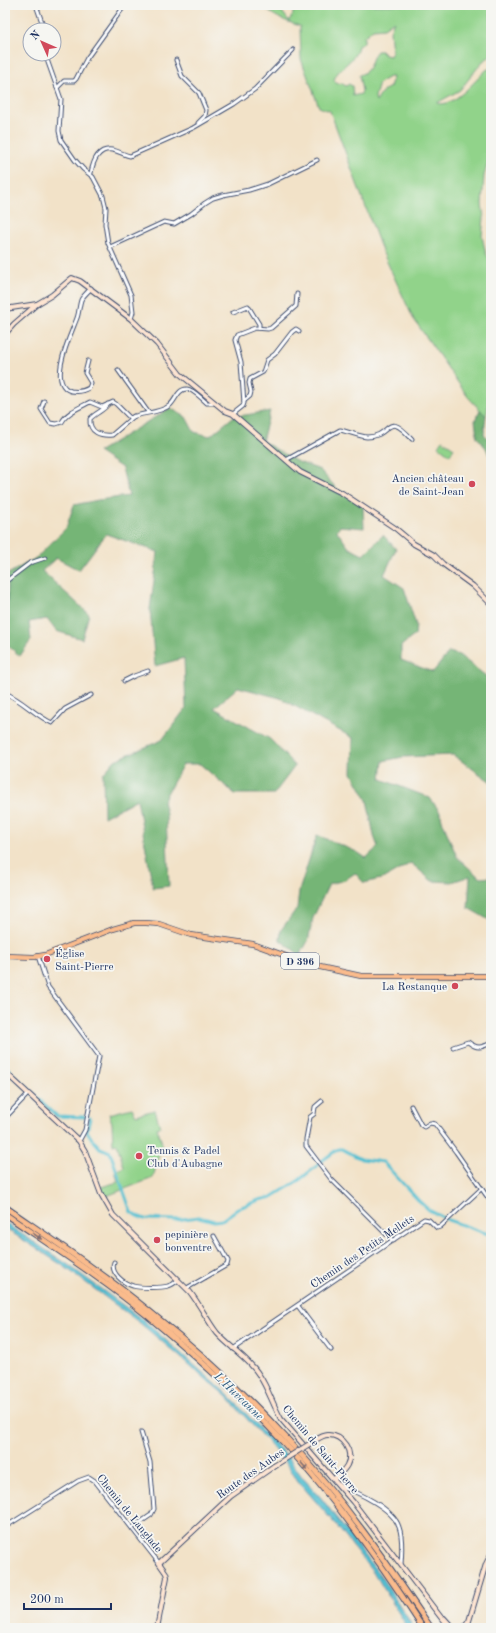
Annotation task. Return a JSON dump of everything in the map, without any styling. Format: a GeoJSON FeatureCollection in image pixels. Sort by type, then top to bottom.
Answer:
{"type":"FeatureCollection","features":[{"type":"Feature","properties":{"kind":"highway"},"geometry":{"type":"LineString","coordinates":[[5,1207],[82,1260],[150,1311],[244,1394],[288,1439],[319,1474],[353,1517],[407,1592],[430,1628]]}},
{"type":"Feature","properties":{"kind":"highway"},"geometry":{"type":"LineString","coordinates":[[5,1214],[80,1265],[146,1315],[202,1362],[241,1398],[290,1449],[349,1520],[392,1579],[423,1628]]}},
{"type":"Feature","properties":{"kind":"main road","name":"D 396"},"geometry":{"type":"LineString","coordinates":[[5,956],[38,956],[113,929],[134,923],[146,922],[160,924],[191,935],[253,944],[311,965],[361,976],[491,976]]}},
{"type":"Feature","properties":{"kind":"street"},"geometry":{"type":"LineString","coordinates":[[36,5],[42,22]]}},
{"type":"Feature","properties":{"kind":"street"},"geometry":{"type":"LineString","coordinates":[[57,88],[64,81],[74,81],[76,79],[87,58],[125,5]]}},
{"type":"Feature","properties":{"kind":"street"},"geometry":{"type":"LineString","coordinates":[[90,173],[95,159],[98,155],[105,151],[112,150],[130,156],[196,126],[245,96],[292,50]]}},
{"type":"Feature","properties":{"kind":"street"},"geometry":{"type":"LineString","coordinates":[[176,60],[182,76],[199,93],[206,110],[205,116],[196,126]]}},
{"type":"Feature","properties":{"kind":"street"},"geometry":{"type":"LineString","coordinates":[[48,62],[61,99],[61,140],[75,160],[83,169],[90,173],[100,189],[106,208],[105,229],[110,247],[131,295],[133,312],[131,319]]}},
{"type":"Feature","properties":{"kind":"street"},"geometry":{"type":"LineString","coordinates":[[110,247],[164,222],[174,224],[192,214],[213,198],[268,184],[317,160]]}},
{"type":"Feature","properties":{"kind":"street"},"geometry":{"type":"LineString","coordinates":[[5,334],[37,304],[52,296],[72,278],[80,281],[131,319],[157,344],[180,374],[225,411],[233,414],[300,472],[342,493],[395,528],[414,544],[434,555],[443,564],[473,586],[491,604]]}},
{"type":"Feature","properties":{"kind":"street"},"geometry":{"type":"LineString","coordinates":[[88,361],[85,373],[91,383],[89,388],[80,391],[67,389],[62,380],[61,361],[77,319],[81,300],[91,288]]}},
{"type":"Feature","properties":{"kind":"street"},"geometry":{"type":"LineString","coordinates":[[244,401],[241,362],[236,338],[240,333],[259,328],[268,330],[271,328],[295,308],[297,304],[297,294]]}},
{"type":"Feature","properties":{"kind":"street"},"geometry":{"type":"LineString","coordinates":[[5,309],[37,304]]}},
{"type":"Feature","properties":{"kind":"street"},"geometry":{"type":"LineString","coordinates":[[233,312],[247,304],[259,324],[259,328]]}},
{"type":"Feature","properties":{"kind":"street"},"geometry":{"type":"LineString","coordinates":[[233,414],[243,406],[244,401],[251,392],[249,383],[250,379],[262,372],[267,360],[275,354],[292,332],[296,330],[299,331]]}},
{"type":"Feature","properties":{"kind":"street"},"geometry":{"type":"LineString","coordinates":[[118,370],[148,412]]}},
{"type":"Feature","properties":{"kind":"street"},"geometry":{"type":"LineString","coordinates":[[44,401],[41,408],[50,423],[56,424],[62,422],[63,418],[71,412],[90,402],[102,407],[113,402],[128,418],[148,412],[151,413],[167,407],[171,404],[180,391],[186,389],[191,390],[207,403],[215,403]]}},
{"type":"Feature","properties":{"kind":"street"},"geometry":{"type":"LineString","coordinates":[[108,404],[106,408],[100,410],[90,419],[91,426],[96,433],[102,435],[112,435],[135,416]]}},
{"type":"Feature","properties":{"kind":"street"},"geometry":{"type":"LineString","coordinates":[[286,460],[340,430],[368,437],[376,435],[393,424],[401,427],[412,439]]}},
{"type":"Feature","properties":{"kind":"street"},"geometry":{"type":"LineString","coordinates":[[5,582],[30,563],[46,558]]}},
{"type":"Feature","properties":{"kind":"street"},"geometry":{"type":"LineString","coordinates":[[124,681],[148,672]]}},
{"type":"Feature","properties":{"kind":"street"},"geometry":{"type":"LineString","coordinates":[[5,693],[52,723],[65,708],[91,695]]}},
{"type":"Feature","properties":{"kind":"street"},"geometry":{"type":"LineString","coordinates":[[38,956],[48,987],[99,1056],[85,1130],[79,1141]]}},
{"type":"Feature","properties":{"kind":"street"},"geometry":{"type":"LineString","coordinates":[[453,1047],[468,1042],[475,1048],[481,1048],[491,1043]]}},
{"type":"Feature","properties":{"kind":"street","name":"Chemin de Saint-Pierre"},"geometry":{"type":"LineString","coordinates":[[5,1072],[79,1141],[85,1151],[101,1194],[113,1215],[187,1288],[199,1303],[217,1333],[259,1373],[272,1405],[281,1419],[340,1486],[453,1628]]}},
{"type":"Feature","properties":{"kind":"street"},"geometry":{"type":"LineString","coordinates":[[5,1118],[28,1094]]}},
{"type":"Feature","properties":{"kind":"street"},"geometry":{"type":"LineString","coordinates":[[322,1101],[315,1106],[314,1114],[310,1117],[306,1146],[331,1179],[393,1241]]}},
{"type":"Feature","properties":{"kind":"street"},"geometry":{"type":"LineString","coordinates":[[411,1106],[421,1124],[424,1126],[432,1122],[435,1124],[491,1202]]}},
{"type":"Feature","properties":{"kind":"street","name":"Chemin des Petits Mellets"},"geometry":{"type":"LineString","coordinates":[[233,1349],[424,1219],[429,1220],[437,1228],[440,1227],[482,1188]]}},
{"type":"Feature","properties":{"kind":"street"},"geometry":{"type":"LineString","coordinates":[[187,1288],[227,1264],[228,1261],[214,1236]]}},
{"type":"Feature","properties":{"kind":"street"},"geometry":{"type":"LineString","coordinates":[[114,1262],[114,1272],[120,1278],[134,1286],[167,1287],[178,1280]]}},
{"type":"Feature","properties":{"kind":"street"},"geometry":{"type":"LineString","coordinates":[[298,1306],[331,1350]]}},
{"type":"Feature","properties":{"kind":"street"},"geometry":{"type":"LineString","coordinates":[[132,1528],[151,1516],[154,1509],[150,1462],[140,1432]]}},
{"type":"Feature","properties":{"kind":"street","name":"Route des Aubes"},"geometry":{"type":"LineString","coordinates":[[159,1563],[229,1498],[274,1466],[324,1436],[333,1436],[341,1439],[349,1454],[348,1463],[344,1470],[334,1479]]}},
{"type":"Feature","properties":{"kind":"street","name":"Chemin de Langlade"},"geometry":{"type":"LineString","coordinates":[[5,1527],[78,1481],[89,1477],[95,1481],[159,1563]]}},
{"type":"Feature","properties":{"kind":"street"},"geometry":{"type":"LineString","coordinates":[[340,1486],[353,1491],[390,1513],[394,1517],[400,1527],[401,1564]]}},
{"type":"Feature","properties":{"kind":"street"},"geometry":{"type":"LineString","coordinates":[[464,1628],[468,1621],[486,1564],[491,1554]]}},
{"type":"Feature","properties":{"kind":"street"},"geometry":{"type":"LineString","coordinates":[[158,1628],[167,1577],[159,1563]]}},
{"type":"Feature","properties":{"kind":"street","name":"Chemin de Saint-Pierre"},"geometry":{"type":"LineString","coordinates":[[430,1601],[449,1628]]}},
{"type":"Feature","properties":{"kind":"green space"},"geometry":{"type":"Polygon","coordinates":[[[262,5],[277,5],[289,21],[293,14],[293,5],[491,5],[491,56],[483,61],[460,90],[437,103],[443,104],[450,102],[470,86],[486,70],[491,68],[491,150],[484,176],[482,204],[484,218],[482,236],[486,254],[491,260],[491,372],[488,374],[487,379],[488,405],[486,416],[468,397],[413,318],[382,251],[330,111],[319,107],[301,59],[300,26],[280,18],[262,5]],[[394,21],[384,28],[373,29],[364,37],[364,43],[358,46],[357,51],[351,60],[336,75],[334,80],[337,84],[341,83],[346,86],[349,84],[352,86],[353,96],[361,94],[362,91],[359,75],[367,70],[377,51],[381,51],[385,55],[390,56],[392,52],[390,31],[394,21]],[[389,77],[379,83],[375,97],[376,102],[383,91],[390,87],[393,77],[389,77]]]}},
{"type":"Feature","properties":{"kind":"green space"},"geometry":{"type":"Polygon","coordinates":[[[170,408],[186,417],[194,432],[210,436],[233,417],[270,411],[262,441],[296,461],[320,470],[337,489],[363,505],[364,528],[340,526],[337,531],[349,548],[363,555],[383,535],[396,549],[384,575],[404,588],[416,625],[415,635],[401,646],[401,660],[433,672],[449,652],[459,655],[491,680],[491,782],[453,755],[403,757],[383,761],[381,779],[430,798],[440,812],[457,857],[480,878],[491,877],[491,921],[468,908],[470,876],[452,882],[432,881],[411,863],[385,878],[364,883],[355,873],[345,880],[329,884],[313,918],[308,941],[300,955],[280,940],[281,930],[297,908],[299,891],[317,835],[357,852],[366,858],[378,847],[374,836],[367,800],[352,773],[353,738],[280,698],[238,687],[214,708],[270,739],[295,766],[274,794],[235,794],[200,764],[183,764],[163,801],[166,814],[169,886],[153,888],[137,799],[104,817],[103,774],[115,760],[162,740],[186,708],[184,658],[155,666],[150,609],[158,552],[106,534],[79,570],[56,558],[42,571],[89,614],[82,639],[56,631],[47,619],[29,622],[31,640],[20,656],[5,643],[8,574],[36,558],[66,528],[74,505],[129,496],[122,468],[98,452],[170,408]]]}},
{"type":"Feature","properties":{"kind":"green space"},"geometry":{"type":"Polygon","coordinates":[[[480,410],[486,416],[484,434],[491,441],[491,460],[486,448],[477,437],[475,420],[480,410]]]}},
{"type":"Feature","properties":{"kind":"green space"},"geometry":{"type":"Polygon","coordinates":[[[442,440],[454,448],[450,455],[438,446],[442,440]]]}},
{"type":"Feature","properties":{"kind":"green space","name":"Tennis & Padel Club d'Aubagne"},"geometry":{"type":"Polygon","coordinates":[[[132,1108],[136,1115],[155,1110],[160,1127],[157,1128],[162,1143],[153,1178],[104,1197],[101,1187],[118,1182],[115,1171],[124,1167],[117,1144],[113,1145],[112,1123],[109,1114],[132,1108]]]}},
{"type":"Feature","properties":{"kind":"water"},"geometry":{"type":"Polygon","coordinates":[[[5,1223],[67,1264],[143,1320],[227,1394],[286,1455],[303,1478],[322,1499],[380,1575],[414,1628],[408,1628],[378,1579],[337,1526],[298,1481],[267,1441],[226,1396],[140,1323],[65,1267],[5,1228],[5,1223]]]}},
{"type":"Feature","properties":{"kind":"waterway"},"geometry":{"type":"LineString","coordinates":[[5,1065],[14,1076],[57,1116],[85,1117]]}},
{"type":"Feature","properties":{"kind":"waterway"},"geometry":{"type":"LineString","coordinates":[[90,1118],[87,1131],[92,1139]]}},
{"type":"Feature","properties":{"kind":"waterway"},"geometry":{"type":"LineString","coordinates":[[94,1141],[100,1148],[110,1152],[131,1212],[145,1219]]}},
{"type":"Feature","properties":{"kind":"waterway"},"geometry":{"type":"LineString","coordinates":[[319,1163],[338,1149],[342,1149],[361,1159],[383,1162],[419,1201],[429,1210],[446,1219]]}},
{"type":"Feature","properties":{"kind":"waterway"},"geometry":{"type":"LineString","coordinates":[[148,1219],[175,1220],[199,1217],[214,1221],[222,1220],[239,1208],[259,1200],[272,1197],[298,1181],[318,1165]]}},
{"type":"Feature","properties":{"kind":"waterway"},"geometry":{"type":"LineString","coordinates":[[448,1220],[491,1235]]}},
{"type":"Feature","properties":{"kind":"place","name":"Ancien château de Saint-Jean"},"geometry":{"type":"Point","coordinates":[472,484]}},
{"type":"Feature","properties":{"kind":"place","name":"Église Saint-Pierre"},"geometry":{"type":"Point","coordinates":[47,959]}},
{"type":"Feature","properties":{"kind":"place","name":"La Restanque"},"geometry":{"type":"Point","coordinates":[455,986]}},
{"type":"Feature","properties":{"kind":"place","name":"Tennis & Padel Club d'Aubagne"},"geometry":{"type":"Point","coordinates":[139,1156]}},
{"type":"Feature","properties":{"kind":"place","name":"pepinière bonventre"},"geometry":{"type":"Point","coordinates":[157,1240]}},
{"type":"Feature","properties":{"kind":"water label","name":"L'Huveaune"},"geometry":{"type":"Point","coordinates":[239,1396]}}]}
